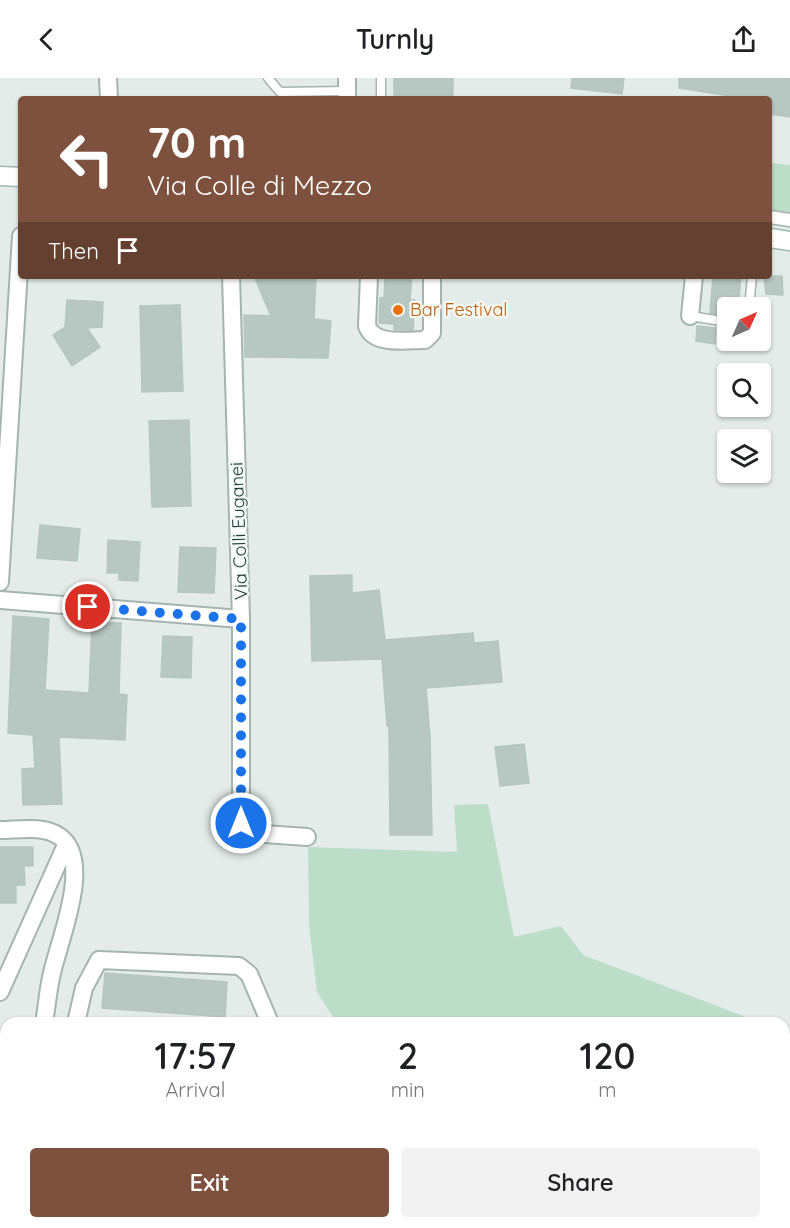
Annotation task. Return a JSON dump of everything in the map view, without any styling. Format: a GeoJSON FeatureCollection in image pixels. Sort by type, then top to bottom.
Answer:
{"type":"FeatureCollection","features":[{"type":"Feature","properties":{"kind":"main road"},"geometry":{"type":"LineString","coordinates":[[0,176],[18,177]]}},
{"type":"Feature","properties":{"kind":"main road"},"geometry":{"type":"LineString","coordinates":[[772,238],[790,241]]}},
{"type":"Feature","properties":{"kind":"street"},"geometry":{"type":"LineString","coordinates":[[108,78],[109,96]]}},
{"type":"Feature","properties":{"kind":"street"},"geometry":{"type":"LineString","coordinates":[[772,217],[790,220]]}},
{"type":"Feature","properties":{"kind":"street"},"geometry":{"type":"LineString","coordinates":[[0,582],[18,279]]}},
{"type":"Feature","properties":{"kind":"street","name":"Via Colli Euganei"},"geometry":{"type":"LineString","coordinates":[[231,279],[241,619],[241,823],[249,833],[307,837]]}},
{"type":"Feature","properties":{"kind":"street"},"geometry":{"type":"LineString","coordinates":[[369,279],[367,326],[369,332],[380,339],[425,340],[432,333],[432,279]]}},
{"type":"Feature","properties":{"kind":"street"},"geometry":{"type":"LineString","coordinates":[[690,316],[694,279]]}},
{"type":"Feature","properties":{"kind":"street"},"geometry":{"type":"LineString","coordinates":[[0,600],[241,619]]}},
{"type":"Feature","properties":{"kind":"street"},"geometry":{"type":"LineString","coordinates":[[0,830],[41,830],[59,837],[75,863],[75,884],[51,974],[45,1017]]}},
{"type":"Feature","properties":{"kind":"street"},"geometry":{"type":"LineString","coordinates":[[0,992],[66,845]]}},
{"type":"Feature","properties":{"kind":"street"},"geometry":{"type":"LineString","coordinates":[[77,1017],[84,988],[99,960],[239,966],[249,974],[267,1017]]}},
{"type":"Feature","properties":{"kind":"lane"},"geometry":{"type":"LineString","coordinates":[[268,78],[280,92],[347,89]]}},
{"type":"Feature","properties":{"kind":"lane"},"geometry":{"type":"LineString","coordinates":[[381,78],[381,96]]}},
{"type":"Feature","properties":{"kind":"lane"},"geometry":{"type":"LineString","coordinates":[[750,297],[752,279]]}},
{"type":"Feature","properties":{"kind":"lane"},"geometry":{"type":"LineString","coordinates":[[690,316],[717,320]]}},
{"type":"Feature","properties":{"kind":"green space"},"geometry":{"type":"Polygon","coordinates":[[[772,163],[790,165],[790,218],[772,214],[772,163]]]}},
{"type":"Feature","properties":{"kind":"green space"},"geometry":{"type":"Polygon","coordinates":[[[488,804],[514,937],[561,926],[583,955],[746,1017],[333,1017],[317,992],[309,925],[308,847],[457,852],[454,805],[488,804]]]}},
{"type":"Feature","properties":{"kind":"building"},"geometry":{"type":"Polygon","coordinates":[[[394,78],[453,78],[453,96],[394,96],[394,78]]]}},
{"type":"Feature","properties":{"kind":"building"},"geometry":{"type":"Polygon","coordinates":[[[572,78],[624,78],[622,94],[571,88],[572,78]]]}},
{"type":"Feature","properties":{"kind":"building"},"geometry":{"type":"Polygon","coordinates":[[[679,78],[790,78],[790,117],[772,114],[772,96],[731,96],[679,88],[679,78]]]}},
{"type":"Feature","properties":{"kind":"building"},"geometry":{"type":"Polygon","coordinates":[[[782,276],[783,295],[766,294],[764,279],[782,276]]]}},
{"type":"Feature","properties":{"kind":"building"},"geometry":{"type":"Polygon","coordinates":[[[255,279],[316,279],[314,319],[331,321],[328,358],[245,357],[244,315],[271,316],[255,279]]]}},
{"type":"Feature","properties":{"kind":"building"},"geometry":{"type":"Polygon","coordinates":[[[385,279],[412,279],[410,300],[415,300],[413,330],[394,330],[394,324],[379,323],[380,298],[384,298],[385,279]]]}},
{"type":"Feature","properties":{"kind":"building"},"geometry":{"type":"Polygon","coordinates":[[[713,279],[741,279],[739,297],[717,297],[717,314],[710,313],[713,279]]]}},
{"type":"Feature","properties":{"kind":"building"},"geometry":{"type":"Polygon","coordinates":[[[67,300],[103,302],[102,327],[87,328],[100,347],[72,366],[53,335],[65,327],[67,300]]]}},
{"type":"Feature","properties":{"kind":"building"},"geometry":{"type":"Polygon","coordinates":[[[180,305],[183,391],[142,392],[140,306],[180,305]]]}},
{"type":"Feature","properties":{"kind":"building"},"geometry":{"type":"Polygon","coordinates":[[[697,326],[716,328],[715,344],[696,341],[697,326]]]}},
{"type":"Feature","properties":{"kind":"building"},"geometry":{"type":"Polygon","coordinates":[[[189,420],[191,506],[152,507],[149,421],[189,420]]]}},
{"type":"Feature","properties":{"kind":"building"},"geometry":{"type":"Polygon","coordinates":[[[40,525],[80,529],[77,561],[37,558],[40,525]]]}},
{"type":"Feature","properties":{"kind":"building"},"geometry":{"type":"Polygon","coordinates":[[[108,540],[140,542],[138,581],[119,580],[119,573],[107,573],[108,540]]]}},
{"type":"Feature","properties":{"kind":"building"},"geometry":{"type":"Polygon","coordinates":[[[180,547],[216,548],[214,593],[178,592],[180,547]]]}},
{"type":"Feature","properties":{"kind":"building"},"geometry":{"type":"Polygon","coordinates":[[[352,575],[352,593],[379,590],[385,640],[473,633],[474,643],[498,641],[502,682],[426,688],[430,736],[432,835],[390,835],[389,725],[387,726],[382,659],[312,661],[310,576],[352,575]]]}},
{"type":"Feature","properties":{"kind":"building"},"geometry":{"type":"Polygon","coordinates":[[[13,616],[49,619],[45,690],[89,693],[92,622],[121,623],[119,694],[127,695],[125,740],[59,737],[62,804],[23,805],[22,769],[35,768],[33,735],[8,733],[13,616]]]}},
{"type":"Feature","properties":{"kind":"building"},"geometry":{"type":"Polygon","coordinates":[[[163,636],[192,637],[191,678],[161,677],[163,636]]]}},
{"type":"Feature","properties":{"kind":"building"},"geometry":{"type":"Polygon","coordinates":[[[524,744],[529,783],[500,786],[495,747],[524,744]]]}},
{"type":"Feature","properties":{"kind":"building"},"geometry":{"type":"Polygon","coordinates":[[[0,847],[33,847],[33,866],[24,866],[25,885],[16,885],[16,903],[0,903],[0,847]]]}},
{"type":"Feature","properties":{"kind":"building"},"geometry":{"type":"Polygon","coordinates":[[[105,973],[227,982],[225,1017],[102,1008],[105,973]]]}},
{"type":"Feature","properties":{"kind":"place","name":"Bar Festival"},"geometry":{"type":"Point","coordinates":[398,310]}},
{"type":"Feature","properties":{"kind":"route"},"geometry":{"type":"LineString","coordinates":[[88,607],[241,619],[241,823]]}}]}
